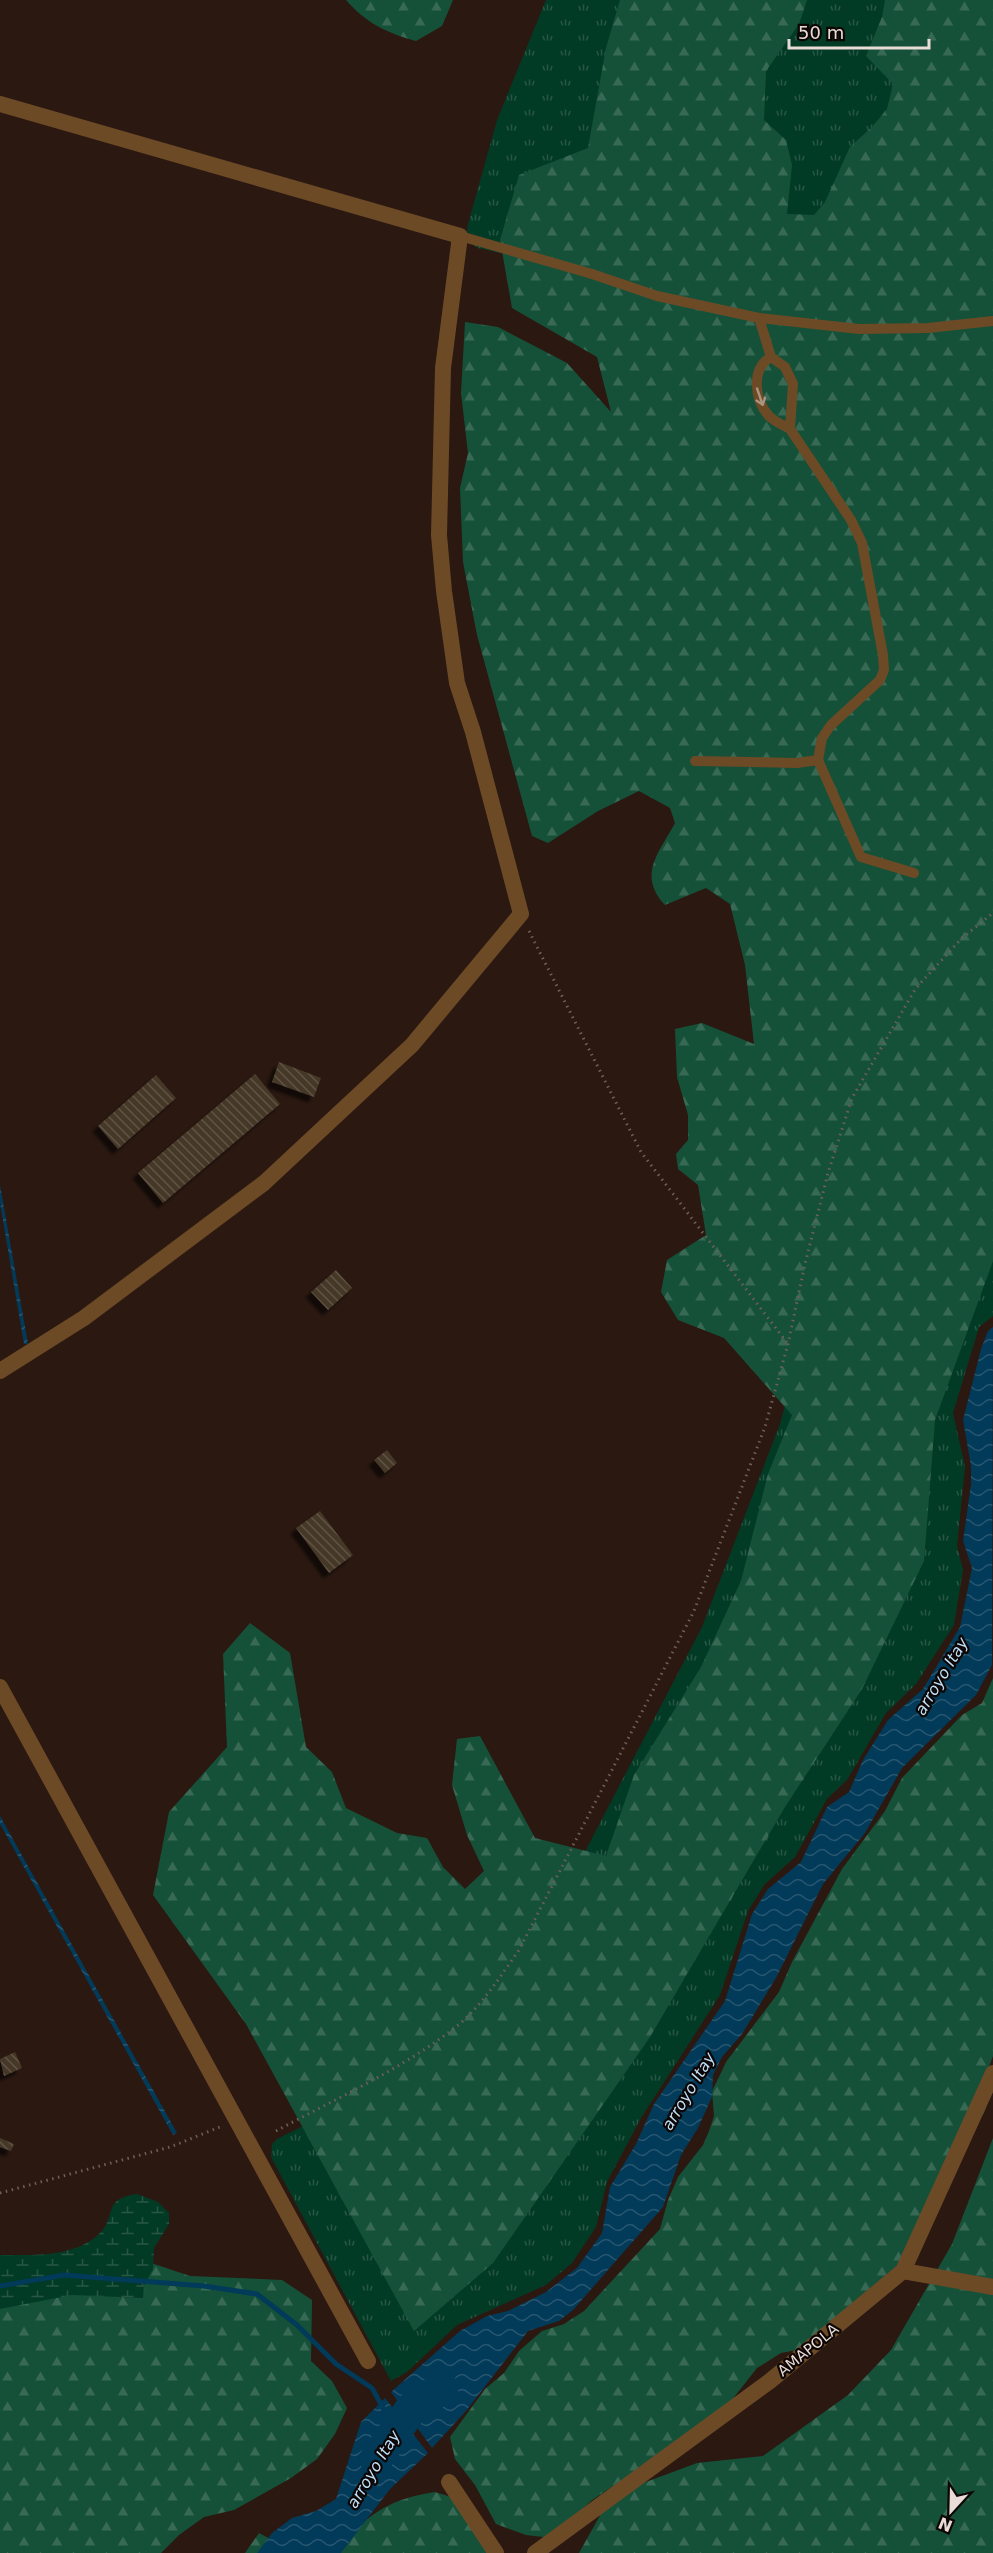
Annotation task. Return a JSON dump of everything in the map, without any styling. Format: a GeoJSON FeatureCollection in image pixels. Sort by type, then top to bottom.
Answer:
{"type":"FeatureCollection","features":[{"type":"Feature","properties":{"kind":"street"},"geometry":{"type":"LineString","coordinates":[[0,104],[460,236],[442,368],[439,535],[443,580],[457,683],[476,743],[521,914],[412,1045],[264,1183],[93,1311],[0,1371]]}},
{"type":"Feature","properties":{"kind":"street"},"geometry":{"type":"LineString","coordinates":[[0,1687],[368,2361]]}},
{"type":"Feature","properties":{"kind":"street","name":"AMAPOLA"},"geometry":{"type":"LineString","coordinates":[[535,2553],[770,2381],[903,2271],[993,2073]]}},
{"type":"Feature","properties":{"kind":"street"},"geometry":{"type":"LineString","coordinates":[[903,2271],[993,2287]]}},
{"type":"Feature","properties":{"kind":"street"},"geometry":{"type":"LineString","coordinates":[[449,2482],[496,2553]]}},
{"type":"Feature","properties":{"kind":"lane"},"geometry":{"type":"LineString","coordinates":[[460,236],[592,274],[657,296],[759,318],[859,329],[928,328],[993,321]]}},
{"type":"Feature","properties":{"kind":"lane"},"geometry":{"type":"LineString","coordinates":[[759,318],[771,357],[785,367],[793,384],[790,429]]}},
{"type":"Feature","properties":{"kind":"lane"},"geometry":{"type":"LineString","coordinates":[[771,357],[764,361],[757,374],[756,387],[767,414],[790,429],[851,520],[862,543],[883,655],[884,670],[880,680],[831,725],[822,738],[818,760],[861,857],[914,873]]}},
{"type":"Feature","properties":{"kind":"lane"},"geometry":{"type":"LineString","coordinates":[[695,761],[797,763],[818,760]]}},
{"type":"Feature","properties":{"kind":"path"},"geometry":{"type":"LineString","coordinates":[[276,2131],[404,2062],[453,2030],[484,2000],[519,1950],[693,1611],[765,1427],[788,1344],[819,1207],[852,1098],[916,988],[962,938],[993,913]]}},
{"type":"Feature","properties":{"kind":"path"},"geometry":{"type":"LineString","coordinates":[[521,914],[641,1152],[788,1344]]}},
{"type":"Feature","properties":{"kind":"path"},"geometry":{"type":"LineString","coordinates":[[0,2193],[170,2147],[238,2120]]}},
{"type":"Feature","properties":{"kind":"green space"},"geometry":{"type":"Polygon","coordinates":[[[346,0],[453,0],[442,26],[416,41],[378,26],[361,15],[346,0]]]}},
{"type":"Feature","properties":{"kind":"green space"},"geometry":{"type":"Polygon","coordinates":[[[546,0],[993,0],[993,313],[715,301],[478,248],[469,238],[468,224],[497,120],[546,0]]]}},
{"type":"Feature","properties":{"kind":"green space"},"geometry":{"type":"Polygon","coordinates":[[[620,0],[807,0],[799,24],[766,71],[764,120],[786,140],[792,165],[787,214],[814,215],[825,202],[850,147],[872,127],[887,109],[893,84],[866,56],[882,17],[885,0],[993,0],[993,1261],[935,1420],[924,1561],[862,1689],[785,1807],[650,2037],[493,2263],[414,2331],[246,2024],[153,1895],[169,1812],[227,1747],[223,1654],[250,1623],[290,1653],[306,1747],[332,1772],[346,1808],[397,1833],[427,1838],[443,1867],[465,1889],[484,1871],[467,1835],[452,1785],[457,1739],[480,1736],[535,1838],[606,1856],[634,1775],[701,1667],[741,1581],[768,1474],[792,1415],[724,1338],[678,1320],[661,1292],[667,1260],[706,1235],[698,1185],[678,1169],[676,1154],[688,1140],[688,1115],[677,1077],[675,1029],[702,1023],[754,1044],[745,965],[730,904],[706,888],[665,905],[652,884],[652,874],[657,854],[675,823],[670,808],[639,791],[598,811],[548,843],[532,836],[477,635],[463,562],[460,488],[468,453],[461,393],[465,322],[498,327],[567,363],[611,412],[597,357],[512,308],[500,240],[519,175],[588,148],[606,48],[620,0]]]}},
{"type":"Feature","properties":{"kind":"green space"},"geometry":{"type":"Polygon","coordinates":[[[993,926],[993,1316],[979,1327],[953,1413],[965,1467],[957,1546],[963,1570],[954,1625],[916,1684],[886,1713],[847,1780],[827,1799],[795,1857],[764,1885],[748,1911],[720,1995],[641,2118],[607,2182],[596,2227],[572,2263],[546,2285],[457,2325],[407,2372],[391,2381],[271,2157],[272,2144],[277,2139],[409,2073],[539,1940],[702,1627],[780,1424],[799,1352],[993,926]]]}},
{"type":"Feature","properties":{"kind":"green space"},"geometry":{"type":"Polygon","coordinates":[[[993,1678],[993,2056],[987,2072],[993,2087],[984,2113],[966,2138],[916,2250],[797,2350],[781,2353],[757,2368],[723,2411],[591,2501],[552,2538],[526,2535],[496,2524],[475,2485],[455,2459],[450,2437],[485,2389],[504,2373],[519,2351],[542,2331],[564,2324],[584,2311],[660,2229],[668,2200],[678,2177],[703,2145],[709,2131],[714,2116],[712,2091],[726,2062],[779,1992],[792,1962],[842,1869],[885,1811],[902,1778],[962,1715],[982,1703],[993,1678]]]}},
{"type":"Feature","properties":{"kind":"green space"},"geometry":{"type":"Polygon","coordinates":[[[993,2138],[993,2553],[579,2553],[607,2503],[635,2486],[697,2463],[763,2456],[848,2395],[891,2350],[952,2244],[993,2138]]]}},
{"type":"Feature","properties":{"kind":"green space"},"geometry":{"type":"Polygon","coordinates":[[[137,2194],[158,2202],[169,2213],[169,2224],[154,2248],[153,2269],[144,2286],[143,2298],[72,2295],[0,2309],[0,2255],[52,2254],[89,2242],[105,2227],[114,2204],[126,2196],[137,2194]]]}},
{"type":"Feature","properties":{"kind":"green space"},"geometry":{"type":"Polygon","coordinates":[[[118,2252],[190,2276],[282,2280],[312,2300],[311,2361],[332,2381],[347,2408],[335,2434],[317,2459],[291,2478],[234,2510],[204,2517],[179,2535],[161,2553],[0,2553],[0,2295],[118,2252]]]}},
{"type":"Feature","properties":{"kind":"green space"},"geometry":{"type":"Polygon","coordinates":[[[435,2492],[464,2501],[487,2553],[337,2553],[357,2528],[379,2511],[404,2499],[435,2492]]]}},
{"type":"Feature","properties":{"kind":"green space"},"geometry":{"type":"Polygon","coordinates":[[[259,2533],[285,2547],[284,2553],[245,2553],[259,2533]]]}},
{"type":"Feature","properties":{"kind":"water"},"geometry":{"type":"Polygon","coordinates":[[[0,1185],[28,1344],[24,1344],[0,1203],[0,1185]]]}},
{"type":"Feature","properties":{"kind":"water"},"geometry":{"type":"Polygon","coordinates":[[[993,1327],[992,1665],[976,1695],[902,1768],[865,1833],[823,1884],[776,1978],[742,2034],[722,2057],[713,2075],[712,2097],[698,2128],[681,2155],[663,2207],[573,2310],[559,2321],[528,2331],[466,2411],[432,2448],[391,2392],[460,2331],[487,2316],[508,2311],[546,2292],[577,2268],[602,2233],[610,2187],[636,2144],[654,2104],[725,2001],[752,1914],[768,1889],[801,1862],[827,1807],[849,1792],[863,1760],[888,1720],[923,1689],[960,1627],[972,1568],[963,1541],[971,1484],[971,1466],[963,1420],[981,1349],[988,1331],[993,1327]]]}},
{"type":"Feature","properties":{"kind":"water"},"geometry":{"type":"Polygon","coordinates":[[[0,1816],[177,2133],[173,2135],[0,1824],[0,1816]]]}},
{"type":"Feature","properties":{"kind":"water"},"geometry":{"type":"Polygon","coordinates":[[[385,2398],[428,2453],[390,2489],[341,2553],[257,2553],[272,2533],[292,2518],[316,2511],[336,2499],[361,2422],[385,2398]]]}},
{"type":"Feature","properties":{"kind":"building"},"geometry":{"type":"Polygon","coordinates":[[[279,1062],[321,1078],[314,1097],[272,1082],[279,1062]]]}},
{"type":"Feature","properties":{"kind":"building"},"geometry":{"type":"Polygon","coordinates":[[[255,1074],[280,1104],[163,1203],[138,1173],[255,1074]]]}},
{"type":"Feature","properties":{"kind":"building"},"geometry":{"type":"Polygon","coordinates":[[[156,1075],[176,1098],[118,1149],[98,1126],[156,1075]]]}},
{"type":"Feature","properties":{"kind":"building"},"geometry":{"type":"Polygon","coordinates":[[[336,1270],[352,1288],[328,1310],[311,1292],[336,1270]]]}},
{"type":"Feature","properties":{"kind":"building"},"geometry":{"type":"Polygon","coordinates":[[[387,1450],[397,1463],[385,1473],[374,1460],[387,1450]]]}},
{"type":"Feature","properties":{"kind":"building"},"geometry":{"type":"Polygon","coordinates":[[[320,1511],[353,1555],[329,1573],[296,1528],[320,1511]]]}},
{"type":"Feature","properties":{"kind":"building"},"geometry":{"type":"Polygon","coordinates":[[[15,2052],[22,2068],[4,2076],[0,2059],[15,2052]]]}},
{"type":"Feature","properties":{"kind":"building"},"geometry":{"type":"Polygon","coordinates":[[[0,2138],[14,2144],[11,2151],[0,2147],[0,2138]]]}},
{"type":"Feature","properties":{"kind":"waterway"},"geometry":{"type":"LineString","coordinates":[[0,2286],[64,2275],[204,2286],[257,2294],[297,2325],[336,2364],[372,2388],[383,2408]]}},
{"type":"Feature","properties":{"kind":"waterway","name":"arroyo Itay"},"geometry":{"type":"LineString","coordinates":[[376,2459],[411,2409],[442,2388]]}}]}
